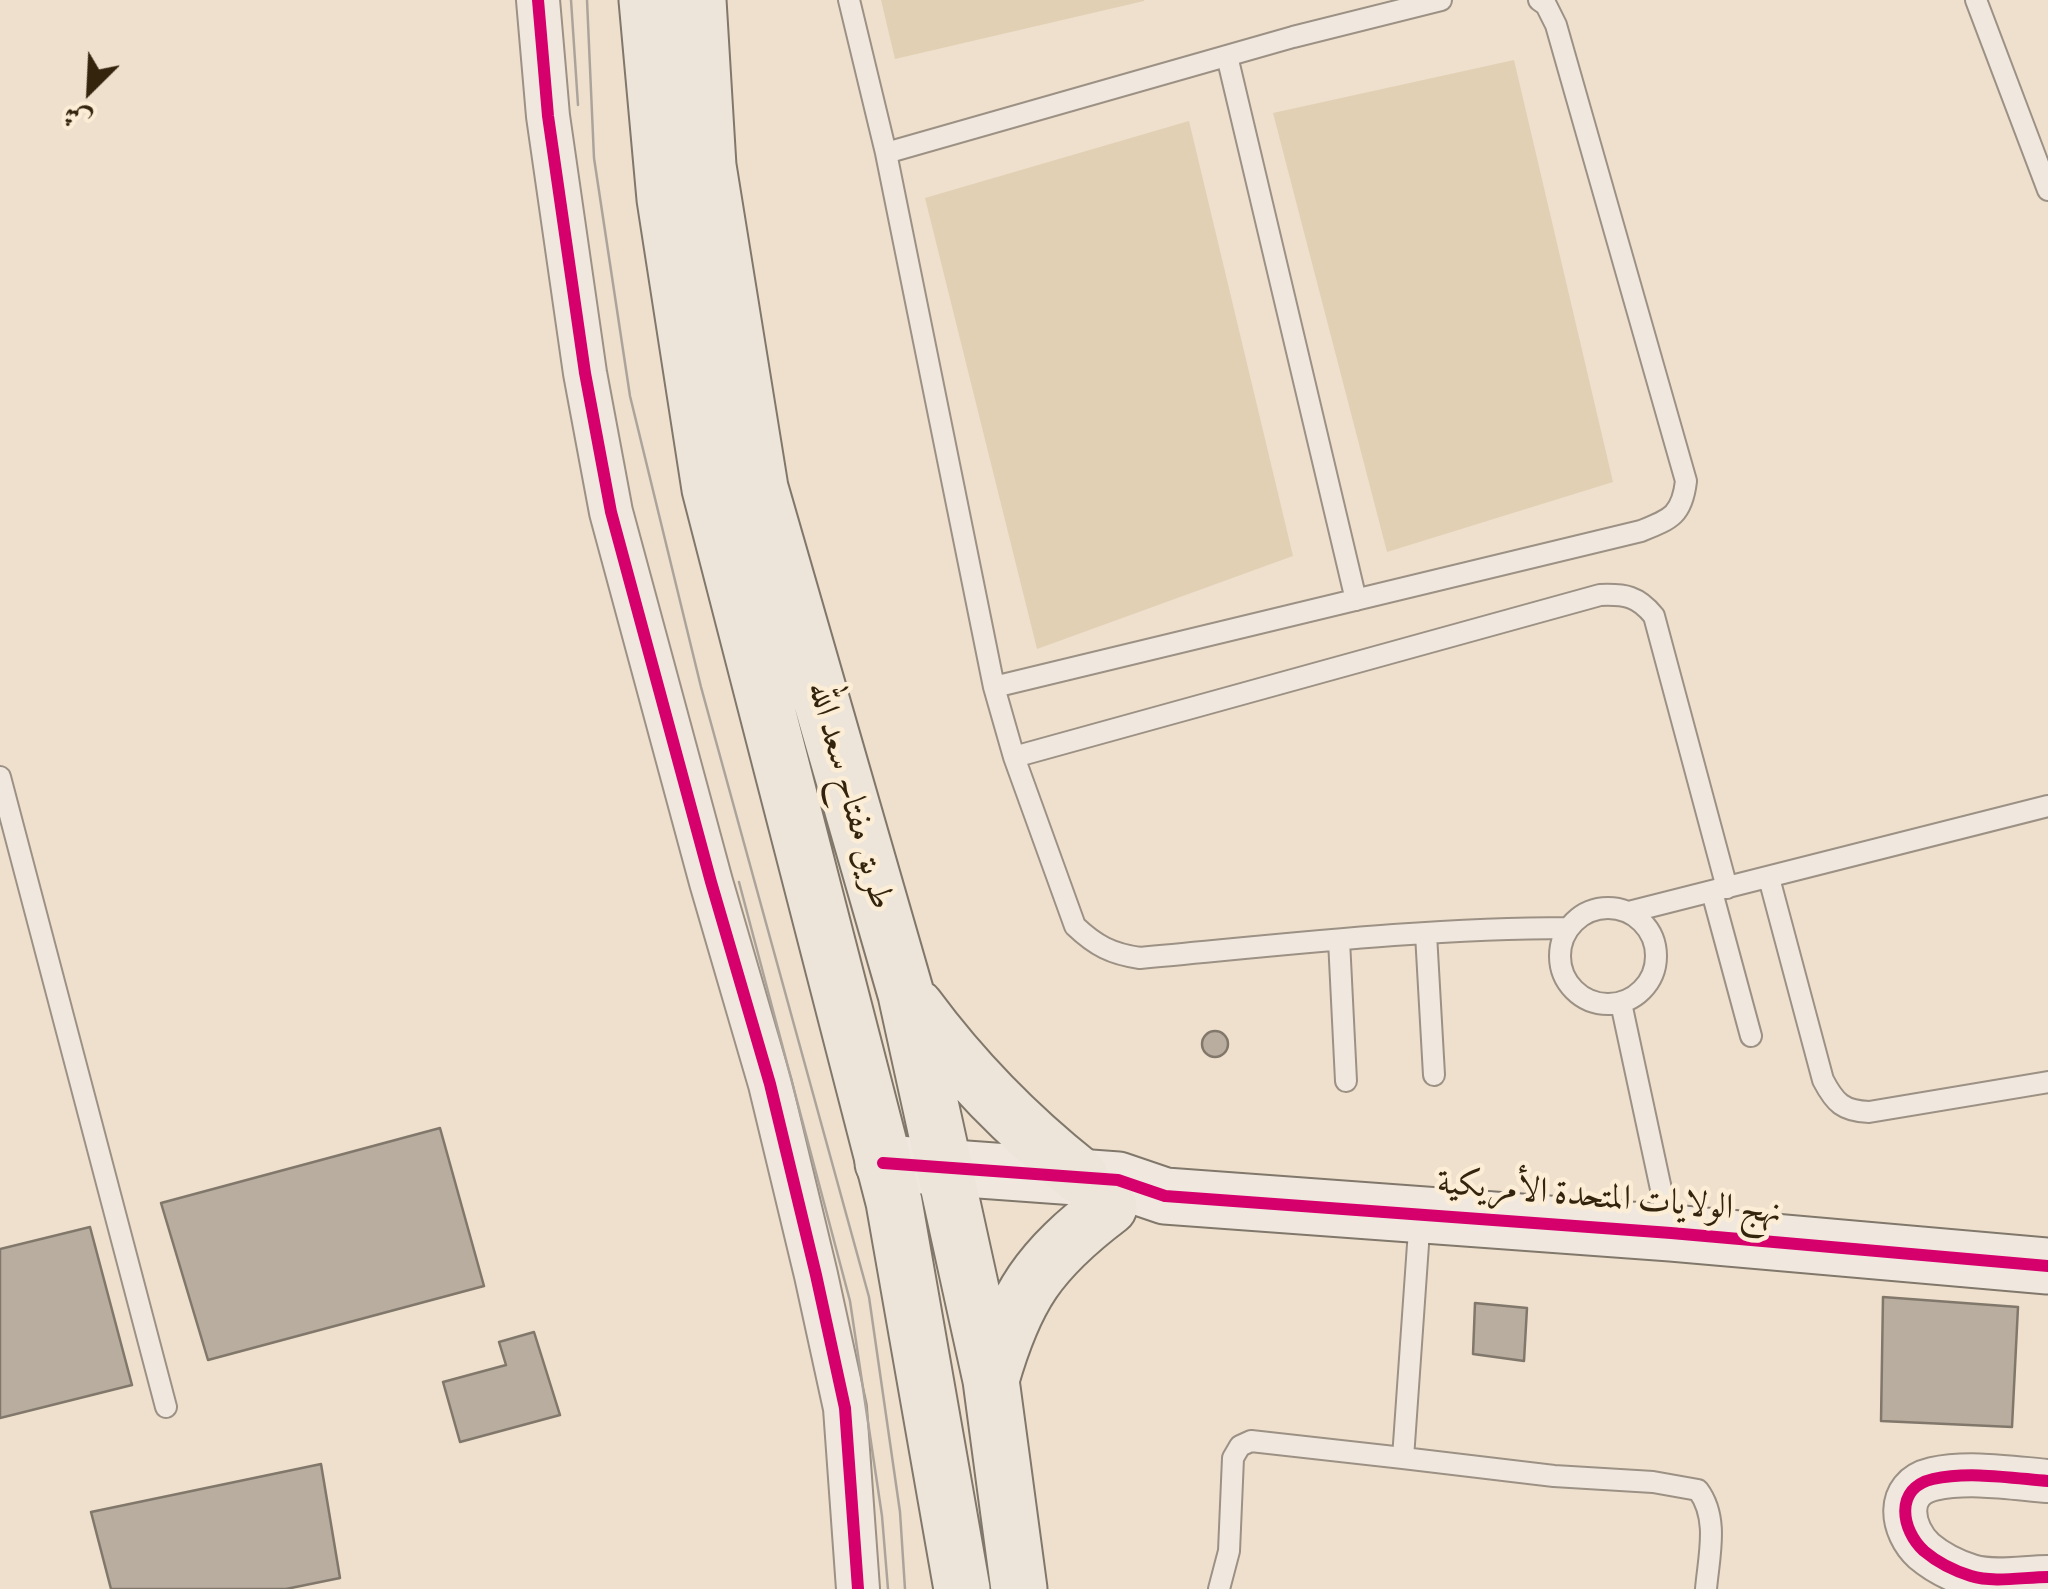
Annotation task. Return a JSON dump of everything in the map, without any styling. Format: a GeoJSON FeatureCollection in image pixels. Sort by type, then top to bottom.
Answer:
{"type":"FeatureCollection","features":[{"type":"Feature","properties":{"kind":"highway","name":"طريق مفتاح سعد الله"},"geometry":{"type":"LineString","coordinates":[[647,0],[665,199],[710,489],[889,1182],[962,1589]]}},
{"type":"Feature","properties":{"kind":"highway","name":"طريق مفتاح سعد الله"},"geometry":{"type":"LineString","coordinates":[[698,0],[708,166],[760,488],[906,994],[991,1380],[1020,1589]]}},
{"type":"Feature","properties":{"kind":"highway"},"geometry":{"type":"LineString","coordinates":[[906,994],[986,1092],[1094,1192],[1066,1240],[1031,1280],[1006,1328],[991,1380]]}},
{"type":"Feature","properties":{"kind":"street"},"geometry":{"type":"LineString","coordinates":[[538,0],[548,116],[584,373],[611,512],[710,882],[770,1084],[816,1275],[845,1408],[858,1589]]}},
{"type":"Feature","properties":{"kind":"street","name":"نهج الولايات المتحدة الأمريكية"},"geometry":{"type":"LineString","coordinates":[[889,1182],[1094,1192],[1126,1206],[1165,1196],[1671,1233],[2048,1266]]}},
{"type":"Feature","properties":{"kind":"street"},"geometry":{"type":"LineString","coordinates":[[2048,1480],[1935,1478],[1915,1488],[1906,1498],[1903,1510],[1915,1542],[1946,1566],[1976,1578],[2048,1577]]}},
{"type":"Feature","properties":{"kind":"lane"},"geometry":{"type":"LineString","coordinates":[[849,0],[886,153],[994,687],[1014,757],[1075,926],[1093,944],[1113,954],[1140,958],[1339,940],[1569,928]]}},
{"type":"Feature","properties":{"kind":"lane"},"geometry":{"type":"LineString","coordinates":[[886,153],[1227,56],[1442,0]]}},
{"type":"Feature","properties":{"kind":"lane"},"geometry":{"type":"LineString","coordinates":[[994,687],[1641,531],[1671,519],[1684,502],[1686,481],[1556,24],[1539,0]]}},
{"type":"Feature","properties":{"kind":"lane"},"geometry":{"type":"LineString","coordinates":[[1976,0],[2048,190]]}},
{"type":"Feature","properties":{"kind":"lane"},"geometry":{"type":"LineString","coordinates":[[1227,56],[1356,600]]}},
{"type":"Feature","properties":{"kind":"lane"},"geometry":{"type":"LineString","coordinates":[[1014,757],[1600,595],[1623,594],[1641,600],[1654,616],[1751,1036]]}},
{"type":"Feature","properties":{"kind":"lane"},"geometry":{"type":"LineString","coordinates":[[0,777],[166,1407]]}},
{"type":"Feature","properties":{"kind":"lane"},"geometry":{"type":"LineString","coordinates":[[1629,912],[1652,936],[1655,969],[1648,984],[1621,1003],[1588,1000],[1564,976],[1561,943],[1569,928],[1596,909],[1629,912],[2048,806]]}},
{"type":"Feature","properties":{"kind":"lane"},"geometry":{"type":"LineString","coordinates":[[1769,878],[1823,1080],[1834,1103],[1852,1112],[1870,1112],[2048,1082]]}},
{"type":"Feature","properties":{"kind":"lane"},"geometry":{"type":"LineString","coordinates":[[1426,934],[1434,1076]]}},
{"type":"Feature","properties":{"kind":"lane"},"geometry":{"type":"LineString","coordinates":[[1339,940],[1346,1082]]}},
{"type":"Feature","properties":{"kind":"lane"},"geometry":{"type":"LineString","coordinates":[[1621,1003],[1671,1233]]}},
{"type":"Feature","properties":{"kind":"lane"},"geometry":{"type":"LineString","coordinates":[[1402,1458],[1420,1214]]}},
{"type":"Feature","properties":{"kind":"lane"},"geometry":{"type":"LineString","coordinates":[[1219,1589],[1229,1552],[1233,1458],[1240,1446],[1250,1440],[1698,1490],[1709,1505],[1712,1526],[1706,1589]]}},
{"type":"Feature","properties":{"kind":"shaded area"},"geometry":{"type":"Polygon","coordinates":[[[881,0],[1144,0],[1144,1],[895,59],[881,0]]]}},
{"type":"Feature","properties":{"kind":"shaded area"},"geometry":{"type":"Polygon","coordinates":[[[1514,60],[1613,482],[1387,552],[1273,113],[1514,60]]]}},
{"type":"Feature","properties":{"kind":"shaded area"},"geometry":{"type":"Polygon","coordinates":[[[1189,121],[1293,556],[1037,649],[925,198],[1189,121]]]}},
{"type":"Feature","properties":{"kind":"building"},"geometry":{"type":"Polygon","coordinates":[[[1215,1031],[1225,1034],[1225,1054],[1215,1057],[1205,1054],[1202,1044],[1205,1034],[1215,1031]]]}},
{"type":"Feature","properties":{"kind":"building"},"geometry":{"type":"Polygon","coordinates":[[[440,1128],[484,1286],[208,1360],[161,1203],[440,1128]]]}},
{"type":"Feature","properties":{"kind":"building"},"geometry":{"type":"Polygon","coordinates":[[[90,1227],[132,1385],[0,1418],[0,1249],[90,1227]]]}},
{"type":"Feature","properties":{"kind":"building"},"geometry":{"type":"Polygon","coordinates":[[[1883,1297],[2018,1307],[2012,1427],[1881,1421],[1883,1297]]]}},
{"type":"Feature","properties":{"kind":"building"},"geometry":{"type":"Polygon","coordinates":[[[1475,1303],[1527,1308],[1524,1361],[1473,1354],[1475,1303]]]}},
{"type":"Feature","properties":{"kind":"building"},"geometry":{"type":"Polygon","coordinates":[[[534,1332],[560,1415],[460,1442],[443,1382],[506,1365],[499,1342],[534,1332]]]}},
{"type":"Feature","properties":{"kind":"building"},"geometry":{"type":"Polygon","coordinates":[[[321,1464],[340,1578],[286,1589],[111,1589],[91,1512],[321,1464]]]}},
{"type":"Feature","properties":{"kind":"tram line"},"geometry":{"type":"LineString","coordinates":[[571,0],[578,105]]}},
{"type":"Feature","properties":{"kind":"tram line"},"geometry":{"type":"LineString","coordinates":[[587,0],[594,158],[630,396],[701,687],[869,1297],[900,1512],[905,1589]]}},
{"type":"Feature","properties":{"kind":"tram line"},"geometry":{"type":"LineString","coordinates":[[739,882],[850,1301],[882,1516],[888,1589]]}},
{"type":"Feature","properties":{"kind":"cycle path"},"geometry":{"type":"LineString","coordinates":[[538,0],[548,116],[585,373],[611,512],[770,1084],[816,1275],[845,1408],[858,1589]]}},
{"type":"Feature","properties":{"kind":"cycle path"},"geometry":{"type":"LineString","coordinates":[[883,1163],[1118,1180],[1165,1196],[1671,1233],[2048,1266]]}},
{"type":"Feature","properties":{"kind":"cycle path"},"geometry":{"type":"LineString","coordinates":[[2048,1481],[1976,1475],[1933,1479],[1912,1491],[1905,1510],[1916,1542],[1953,1569],[1989,1579],[2048,1577]]}}]}
